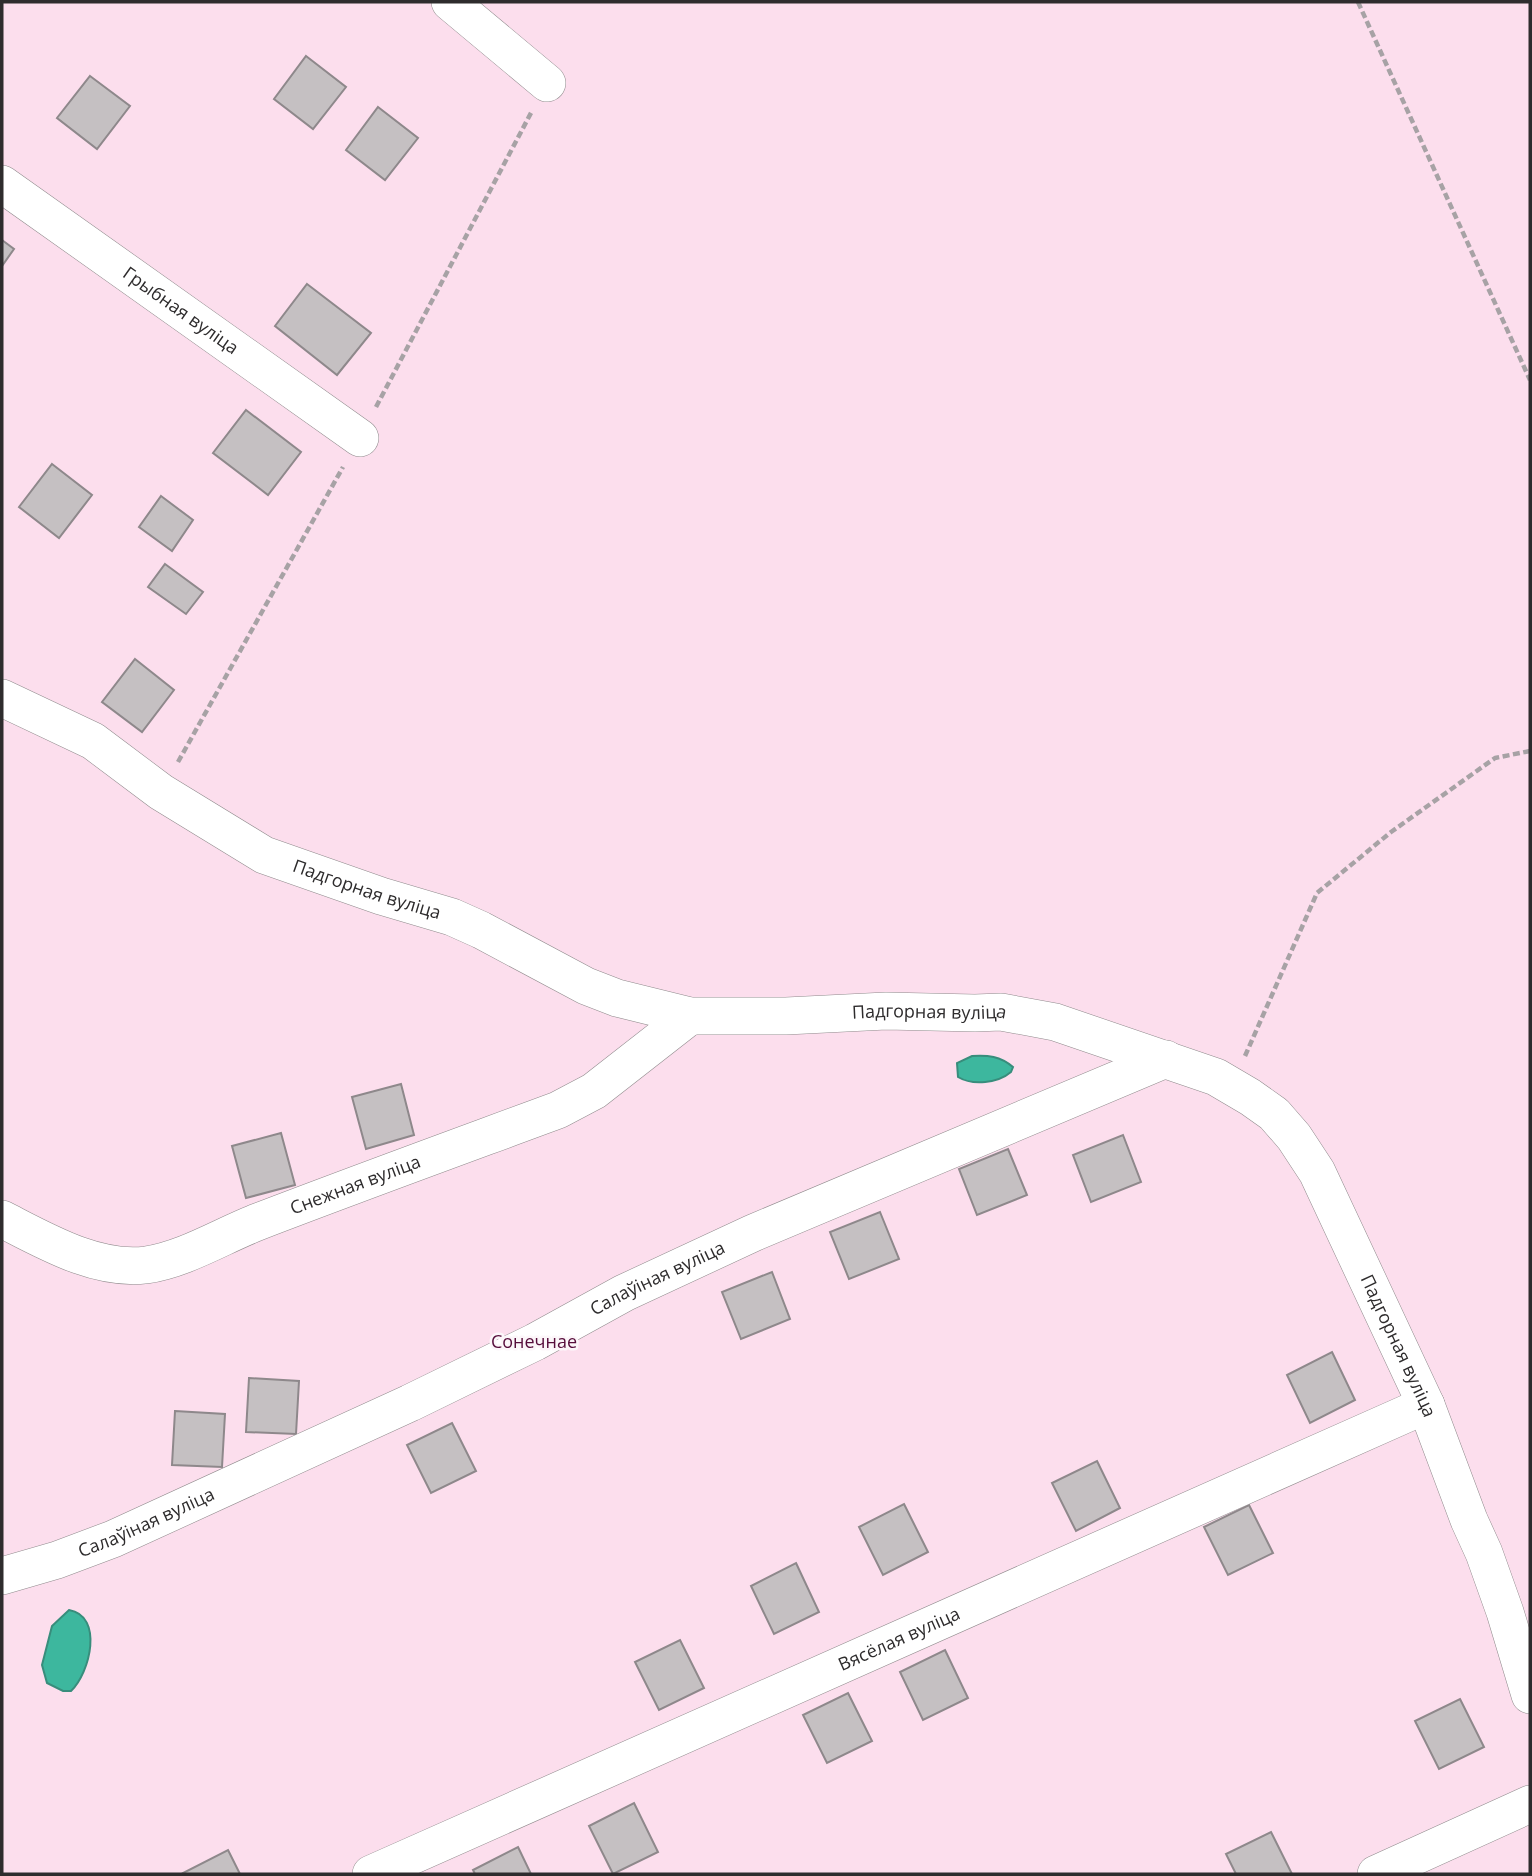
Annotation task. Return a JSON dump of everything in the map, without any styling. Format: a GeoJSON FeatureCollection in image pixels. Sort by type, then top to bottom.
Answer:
{"type":"FeatureCollection","features":[{"type":"Feature","properties":{"kind":"street"},"geometry":{"type":"LineString","coordinates":[[450,2],[547,83]]}},
{"type":"Feature","properties":{"kind":"street","name":"Грыбная вуліца"},"geometry":{"type":"LineString","coordinates":[[2,184],[360,438]]}},
{"type":"Feature","properties":{"kind":"street","name":"Падгорная вуліца"},"geometry":{"type":"LineString","coordinates":[[2,698],[93,741],[161,792],[264,855],[381,896],[452,917],[586,986],[638,1004],[690,1016],[786,1016],[886,1011],[1001,1012],[1055,1022],[1216,1077],[1231,1086],[1273,1114],[1294,1137],[1317,1172],[1426,1405],[1484,1553],[1530,1695]]}},
{"type":"Feature","properties":{"kind":"street","name":"Снежная вуліца"},"geometry":{"type":"LineString","coordinates":[[2,1219],[55,1245],[103,1263],[146,1265],[177,1256],[257,1222],[558,1110],[594,1091],[690,1016]]}},
{"type":"Feature","properties":{"kind":"street","name":"Салаўіная вуліца"},"geometry":{"type":"LineString","coordinates":[[2,1576],[57,1560],[113,1539],[422,1397],[535,1342],[624,1293],[753,1233],[1166,1059]]}},
{"type":"Feature","properties":{"kind":"street","name":"Вясёлая вуліца"},"geometry":{"type":"LineString","coordinates":[[371,1874],[1426,1405]]}},
{"type":"Feature","properties":{"kind":"street"},"geometry":{"type":"LineString","coordinates":[[1376,1874],[1530,1804]]}},
{"type":"Feature","properties":{"kind":"path"},"geometry":{"type":"LineString","coordinates":[[1358,2],[1530,380]]}},
{"type":"Feature","properties":{"kind":"path"},"geometry":{"type":"LineString","coordinates":[[161,792],[360,438],[547,83]]}},
{"type":"Feature","properties":{"kind":"path"},"geometry":{"type":"LineString","coordinates":[[1231,1086],[1317,893],[1391,832],[1495,758],[1530,751]]}},
{"type":"Feature","properties":{"kind":"green space","name":"Сонечнае"},"geometry":{"type":"Polygon","coordinates":[[[2,2],[1530,2],[1530,1874],[2,1874],[2,2]]]}},
{"type":"Feature","properties":{"kind":"shaded area"},"geometry":{"type":"Polygon","coordinates":[[[972,1056],[994,1057],[1013,1067],[1006,1076],[992,1081],[971,1082],[958,1077],[957,1063],[972,1056]]]}},
{"type":"Feature","properties":{"kind":"shaded area"},"geometry":{"type":"Polygon","coordinates":[[[69,1610],[80,1614],[87,1623],[90,1646],[84,1672],[78,1683],[71,1691],[63,1691],[47,1683],[42,1665],[52,1626],[69,1610]]]}},
{"type":"Feature","properties":{"kind":"building"},"geometry":{"type":"Polygon","coordinates":[[[306,56],[346,87],[313,129],[274,99],[306,56]]]}},
{"type":"Feature","properties":{"kind":"building"},"geometry":{"type":"Polygon","coordinates":[[[90,76],[130,106],[97,149],[57,118],[90,76]]]}},
{"type":"Feature","properties":{"kind":"building"},"geometry":{"type":"Polygon","coordinates":[[[378,107],[418,138],[385,180],[346,150],[378,107]]]}},
{"type":"Feature","properties":{"kind":"building"},"geometry":{"type":"Polygon","coordinates":[[[2,240],[14,249],[2,266],[2,240]]]}},
{"type":"Feature","properties":{"kind":"building"},"geometry":{"type":"Polygon","coordinates":[[[307,284],[371,333],[337,375],[275,326],[307,284]]]}},
{"type":"Feature","properties":{"kind":"building"},"geometry":{"type":"Polygon","coordinates":[[[246,410],[301,452],[268,495],[213,453],[246,410]]]}},
{"type":"Feature","properties":{"kind":"building"},"geometry":{"type":"Polygon","coordinates":[[[52,464],[92,495],[59,538],[19,507],[52,464]]]}},
{"type":"Feature","properties":{"kind":"building"},"geometry":{"type":"Polygon","coordinates":[[[161,496],[193,520],[172,551],[139,527],[161,496]]]}},
{"type":"Feature","properties":{"kind":"building"},"geometry":{"type":"Polygon","coordinates":[[[165,564],[203,592],[186,614],[148,587],[165,564]]]}},
{"type":"Feature","properties":{"kind":"building"},"geometry":{"type":"Polygon","coordinates":[[[135,659],[174,690],[142,732],[102,702],[135,659]]]}},
{"type":"Feature","properties":{"kind":"building"},"geometry":{"type":"Polygon","coordinates":[[[401,1084],[414,1135],[366,1149],[352,1097],[401,1084]]]}},
{"type":"Feature","properties":{"kind":"building"},"geometry":{"type":"Polygon","coordinates":[[[281,1133],[295,1185],[246,1198],[232,1146],[281,1133]]]}},
{"type":"Feature","properties":{"kind":"building"},"geometry":{"type":"Polygon","coordinates":[[[1123,1135],[1141,1182],[1091,1202],[1073,1155],[1123,1135]]]}},
{"type":"Feature","properties":{"kind":"building"},"geometry":{"type":"Polygon","coordinates":[[[1008,1149],[1027,1195],[977,1215],[959,1169],[1008,1149]]]}},
{"type":"Feature","properties":{"kind":"building"},"geometry":{"type":"Polygon","coordinates":[[[880,1212],[899,1259],[849,1279],[830,1232],[880,1212]]]}},
{"type":"Feature","properties":{"kind":"building"},"geometry":{"type":"Polygon","coordinates":[[[772,1272],[790,1319],[741,1339],[722,1292],[772,1272]]]}},
{"type":"Feature","properties":{"kind":"building"},"geometry":{"type":"Polygon","coordinates":[[[1332,1352],[1355,1400],[1310,1423],[1287,1375],[1332,1352]]]}},
{"type":"Feature","properties":{"kind":"building"},"geometry":{"type":"Polygon","coordinates":[[[249,1378],[299,1381],[296,1434],[246,1432],[249,1378]]]}},
{"type":"Feature","properties":{"kind":"building"},"geometry":{"type":"Polygon","coordinates":[[[175,1411],[225,1414],[222,1467],[172,1465],[175,1411]]]}},
{"type":"Feature","properties":{"kind":"building"},"geometry":{"type":"Polygon","coordinates":[[[452,1423],[476,1471],[431,1493],[407,1445],[452,1423]]]}},
{"type":"Feature","properties":{"kind":"building"},"geometry":{"type":"Polygon","coordinates":[[[1097,1461],[1120,1508],[1076,1531],[1052,1483],[1097,1461]]]}},
{"type":"Feature","properties":{"kind":"building"},"geometry":{"type":"Polygon","coordinates":[[[904,1504],[928,1552],[883,1575],[859,1527],[904,1504]]]}},
{"type":"Feature","properties":{"kind":"building"},"geometry":{"type":"Polygon","coordinates":[[[1249,1505],[1273,1553],[1228,1575],[1204,1527],[1249,1505]]]}},
{"type":"Feature","properties":{"kind":"building"},"geometry":{"type":"Polygon","coordinates":[[[796,1563],[819,1612],[774,1634],[751,1586],[796,1563]]]}},
{"type":"Feature","properties":{"kind":"building"},"geometry":{"type":"Polygon","coordinates":[[[680,1640],[704,1688],[659,1710],[635,1662],[680,1640]]]}},
{"type":"Feature","properties":{"kind":"building"},"geometry":{"type":"Polygon","coordinates":[[[945,1650],[968,1698],[923,1720],[900,1672],[945,1650]]]}},
{"type":"Feature","properties":{"kind":"building"},"geometry":{"type":"Polygon","coordinates":[[[848,1693],[872,1741],[827,1763],[803,1715],[848,1693]]]}},
{"type":"Feature","properties":{"kind":"building"},"geometry":{"type":"Polygon","coordinates":[[[1460,1699],[1484,1747],[1439,1769],[1415,1721],[1460,1699]]]}},
{"type":"Feature","properties":{"kind":"building"},"geometry":{"type":"Polygon","coordinates":[[[634,1803],[658,1852],[613,1874],[589,1826],[634,1803]]]}},
{"type":"Feature","properties":{"kind":"building"},"geometry":{"type":"Polygon","coordinates":[[[1271,1832],[1292,1874],[1236,1874],[1226,1854],[1271,1832]]]}},
{"type":"Feature","properties":{"kind":"building"},"geometry":{"type":"Polygon","coordinates":[[[518,1847],[531,1874],[475,1874],[473,1870],[518,1847]]]}},
{"type":"Feature","properties":{"kind":"building"},"geometry":{"type":"Polygon","coordinates":[[[228,1850],[240,1874],[183,1873],[228,1850]]]}}]}
